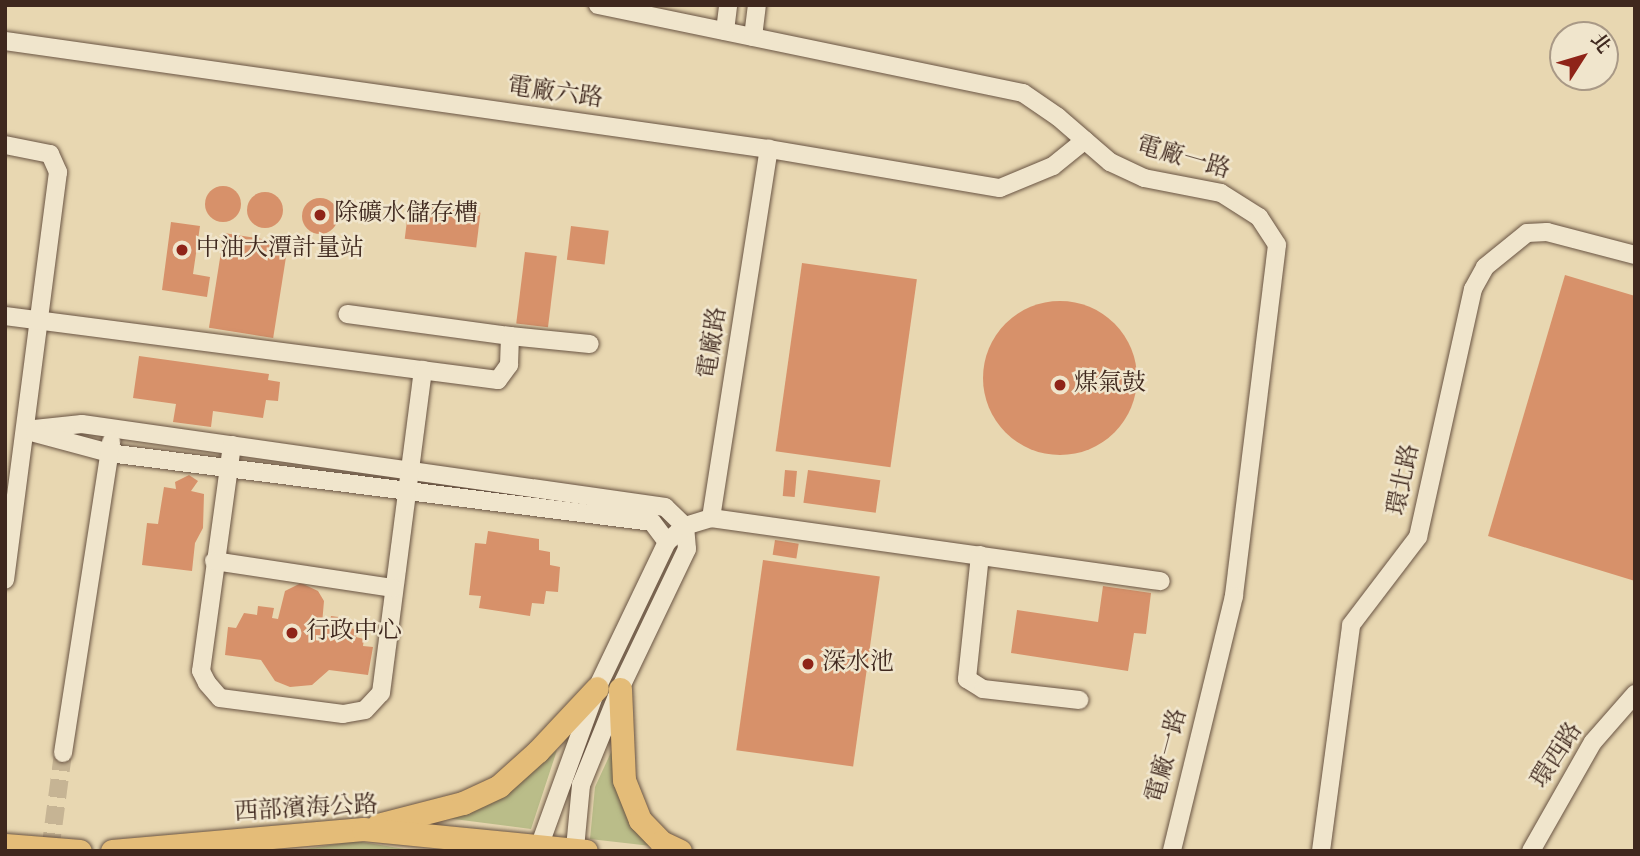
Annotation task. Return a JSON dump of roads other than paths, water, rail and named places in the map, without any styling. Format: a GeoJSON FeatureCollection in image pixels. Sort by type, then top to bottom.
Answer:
{"type":"FeatureCollection","features":[{"type":"Feature","properties":{"kind":"main road"},"geometry":{"type":"LineString","coordinates":[[363,829],[463,803],[499,786],[608,688]]}},
{"type":"Feature","properties":{"kind":"main road"},"geometry":{"type":"LineString","coordinates":[[608,688],[624,780],[640,820],[661,842],[681,851]]}},
{"type":"Feature","properties":{"kind":"main road","name":"西部濱海公路"},"geometry":{"type":"LineString","coordinates":[[113,851],[363,829],[539,849],[578,850]]}},
{"type":"Feature","properties":{"kind":"main road"},"geometry":{"type":"LineString","coordinates":[[5,845],[80,851]]}},
{"type":"Feature","properties":{"kind":"street","name":"電廠一路"},"geometry":{"type":"LineString","coordinates":[[598,5],[1023,93],[1110,162],[1144,178],[1221,192],[1240,202],[1259,217],[1278,245],[1234,596],[1172,851]]}},
{"type":"Feature","properties":{"kind":"street"},"geometry":{"type":"LineString","coordinates":[[725,31],[728,5]]}},
{"type":"Feature","properties":{"kind":"street"},"geometry":{"type":"LineString","coordinates":[[753,37],[757,5]]}},
{"type":"Feature","properties":{"kind":"street","name":"電廠六路"},"geometry":{"type":"LineString","coordinates":[[5,41],[769,149],[1000,188],[1053,166],[1085,140]]}},
{"type":"Feature","properties":{"kind":"street"},"geometry":{"type":"LineString","coordinates":[[5,145],[50,155],[58,172],[5,580]]}},
{"type":"Feature","properties":{"kind":"street","name":"電廠路"},"geometry":{"type":"LineString","coordinates":[[710,518],[769,149]]}},
{"type":"Feature","properties":{"kind":"street","name":"環北路"},"geometry":{"type":"LineString","coordinates":[[1321,851],[1352,625],[1418,537],[1473,289],[1485,267],[1527,233],[1547,232],[1635,255]]}},
{"type":"Feature","properties":{"kind":"street"},"geometry":{"type":"LineString","coordinates":[[347,314],[590,344]]}},
{"type":"Feature","properties":{"kind":"street"},"geometry":{"type":"LineString","coordinates":[[5,316],[498,380],[509,365],[510,335]]}},
{"type":"Feature","properties":{"kind":"street"},"geometry":{"type":"LineString","coordinates":[[232,445],[226,468],[201,671],[220,698],[343,714],[365,710],[381,693],[423,370]]}},
{"type":"Feature","properties":{"kind":"street"},"geometry":{"type":"LineString","coordinates":[[25,430],[82,424],[410,468],[664,507],[685,526],[687,549],[608,688],[581,785],[578,850]]}},
{"type":"Feature","properties":{"kind":"street"},"geometry":{"type":"LineString","coordinates":[[62,753],[114,429]]}},
{"type":"Feature","properties":{"kind":"street"},"geometry":{"type":"LineString","coordinates":[[25,430],[109,453],[652,523],[667,542]]}},
{"type":"Feature","properties":{"kind":"street"},"geometry":{"type":"LineString","coordinates":[[539,849],[667,542],[685,526],[710,518],[1161,581]]}},
{"type":"Feature","properties":{"kind":"street"},"geometry":{"type":"LineString","coordinates":[[980,555],[967,679],[984,689],[1079,700]]}},
{"type":"Feature","properties":{"kind":"street"},"geometry":{"type":"LineString","coordinates":[[214,561],[393,588]]}},
{"type":"Feature","properties":{"kind":"street","name":"環西路"},"geometry":{"type":"LineString","coordinates":[[1531,851],[1593,742],[1635,694]]}},
{"type":"Feature","properties":{"kind":"tunnel"},"geometry":{"type":"LineString","coordinates":[[50,851],[63,753]]}},
{"type":"Feature","properties":{"kind":"place","name":"除礦水儲存槽"},"geometry":{"type":"Point","coordinates":[320,215]}},
{"type":"Feature","properties":{"kind":"place","name":"中油大潭計量站"},"geometry":{"type":"Point","coordinates":[182,250]}},
{"type":"Feature","properties":{"kind":"place","name":"煤氣鼓"},"geometry":{"type":"Point","coordinates":[1060,385]}},
{"type":"Feature","properties":{"kind":"place","name":"行政中心"},"geometry":{"type":"Point","coordinates":[292,633]}},
{"type":"Feature","properties":{"kind":"place","name":"深水池"},"geometry":{"type":"Point","coordinates":[808,664]}}]}
